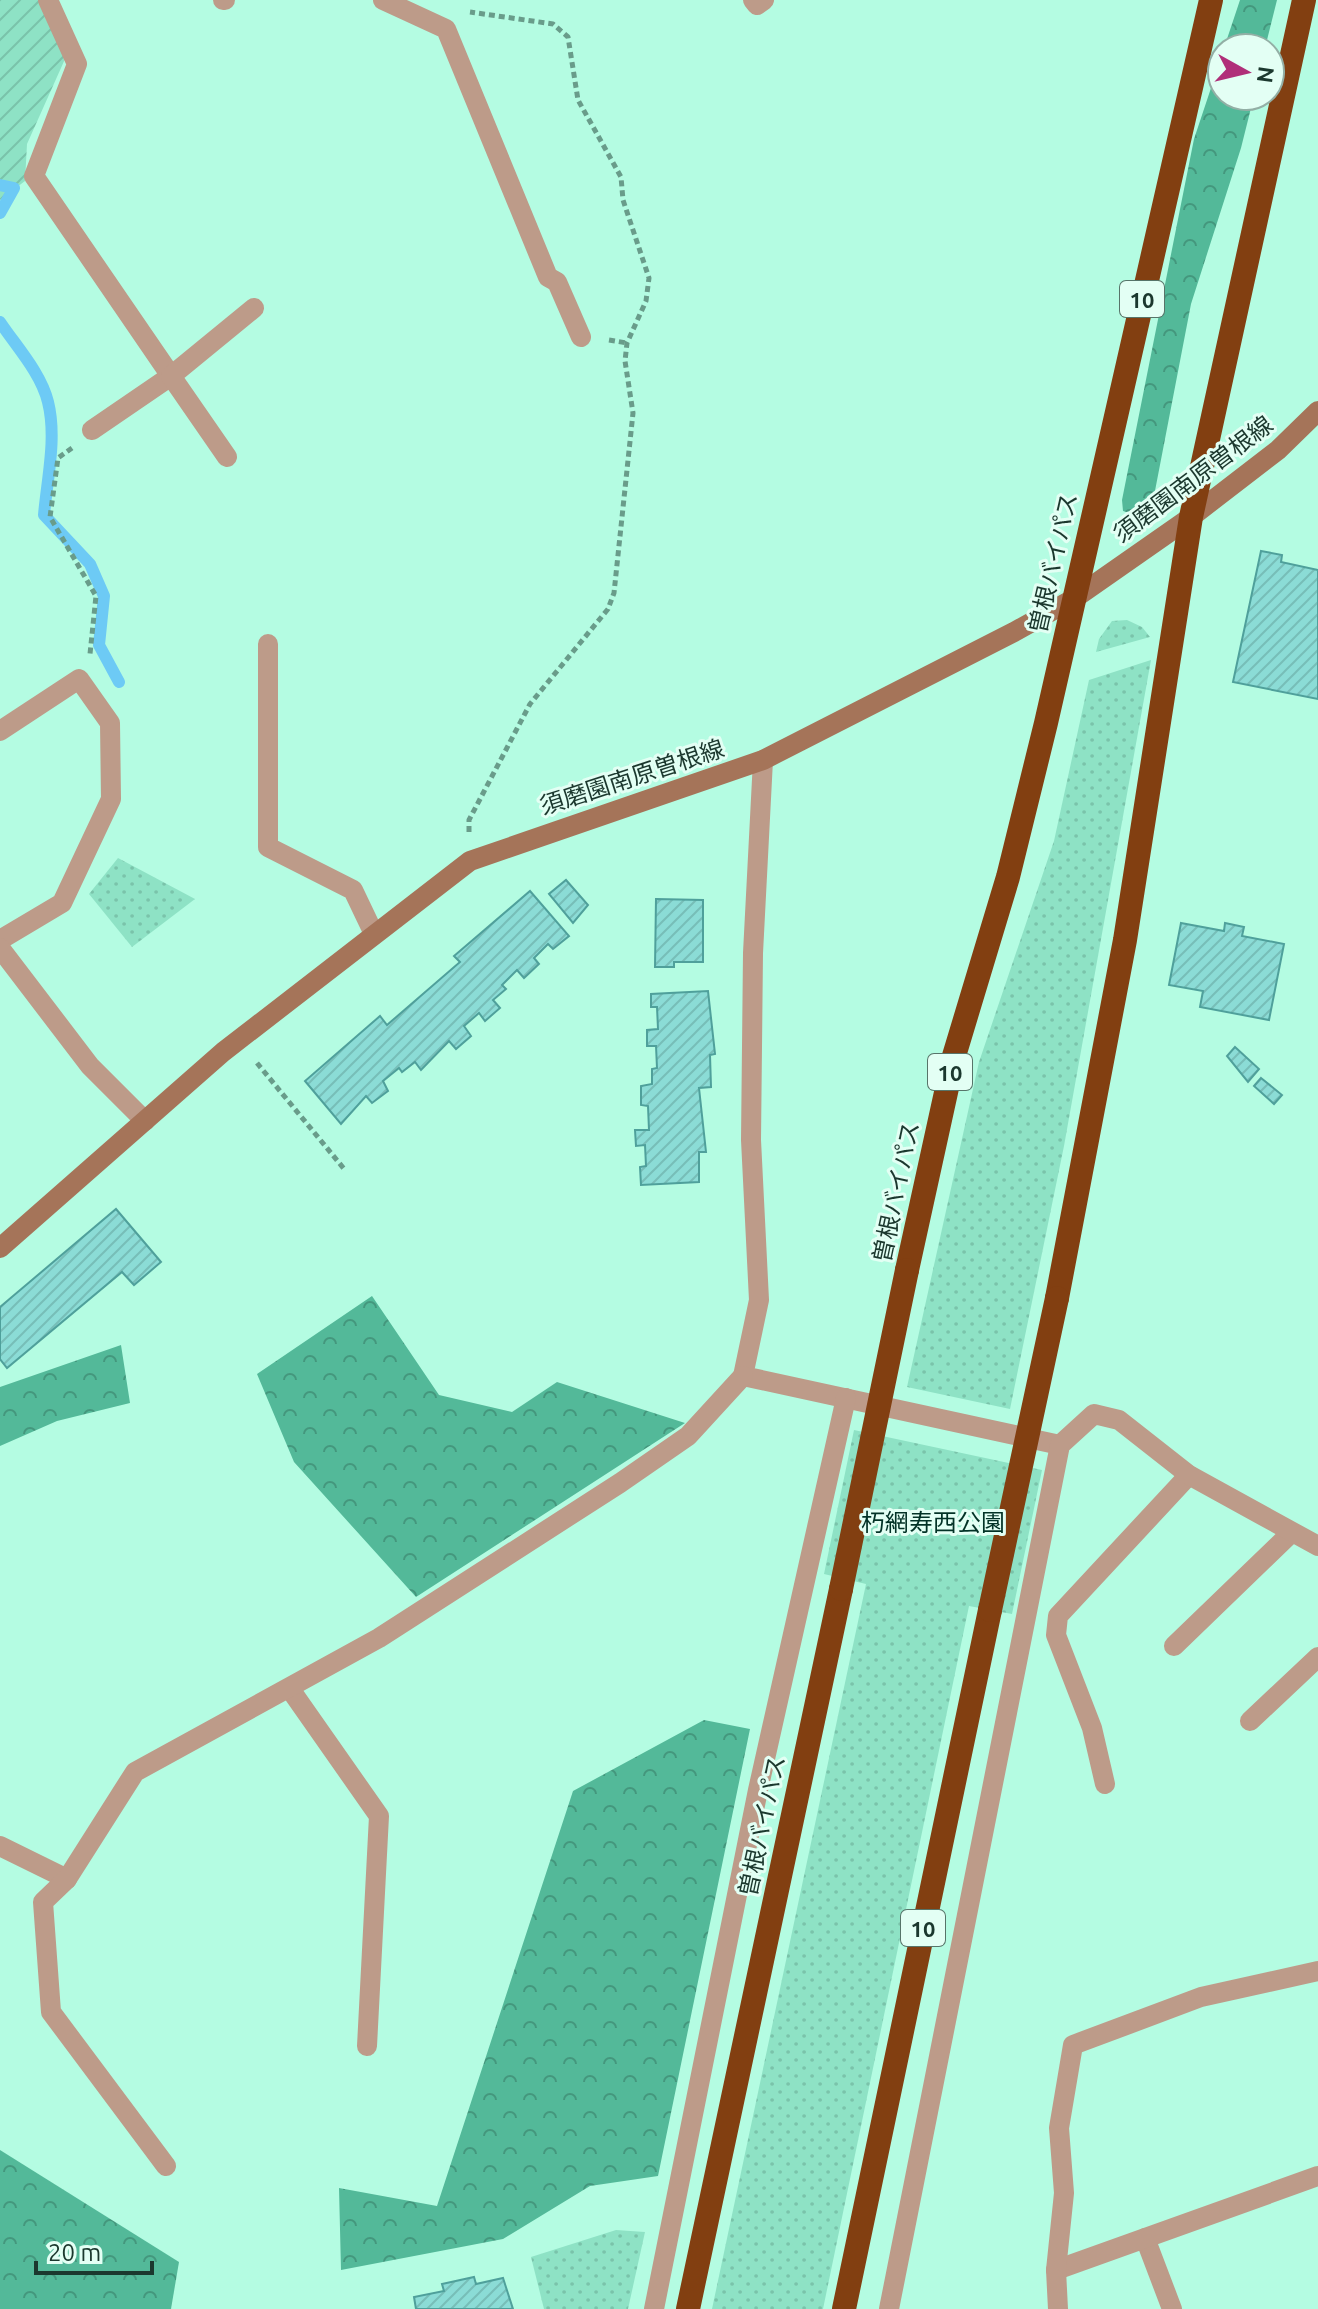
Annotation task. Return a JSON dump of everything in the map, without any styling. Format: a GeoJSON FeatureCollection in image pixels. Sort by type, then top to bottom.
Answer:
{"type":"FeatureCollection","features":[{"type":"Feature","properties":{"kind":"highway","name":"曽根バイパス"},"geometry":{"type":"LineString","coordinates":[[688,2309],[954,1056],[1008,877],[1211,0]]}},
{"type":"Feature","properties":{"kind":"highway","name":"10"},"geometry":{"type":"LineString","coordinates":[[844,2309],[1057,1298],[1125,940],[1191,517],[1304,0]]}},
{"type":"Feature","properties":{"kind":"main road","name":"須磨園南原曽根線"},"geometry":{"type":"LineString","coordinates":[[0,1248],[238,1040],[470,861],[763,760],[1075,598],[1191,517],[1278,450],[1318,411]]}},
{"type":"Feature","properties":{"kind":"street"},"geometry":{"type":"LineString","coordinates":[[48,0],[77,64],[34,176],[227,457]]}},
{"type":"Feature","properties":{"kind":"street"},"geometry":{"type":"LineString","coordinates":[[383,0],[446,29],[548,277],[557,282],[581,337]]}},
{"type":"Feature","properties":{"kind":"street"},"geometry":{"type":"LineString","coordinates":[[753,0],[757,5],[764,0]]}},
{"type":"Feature","properties":{"kind":"street"},"geometry":{"type":"LineString","coordinates":[[92,430],[171,376],[254,308]]}},
{"type":"Feature","properties":{"kind":"street"},"geometry":{"type":"LineString","coordinates":[[268,644],[268,847],[353,890],[374,934]]}},
{"type":"Feature","properties":{"kind":"street"},"geometry":{"type":"LineString","coordinates":[[0,731],[79,679],[110,723],[111,799],[62,903],[0,940]]}},
{"type":"Feature","properties":{"kind":"street"},"geometry":{"type":"LineString","coordinates":[[166,2166],[51,2012],[43,1902],[67,1879],[135,1772],[379,1638],[620,1483],[688,1436],[743,1376],[759,1300],[751,1140],[753,953],[763,760]]}},
{"type":"Feature","properties":{"kind":"street"},"geometry":{"type":"LineString","coordinates":[[0,948],[90,1066],[145,1121]]}},
{"type":"Feature","properties":{"kind":"street"},"geometry":{"type":"LineString","coordinates":[[743,1376],[1060,1445]]}},
{"type":"Feature","properties":{"kind":"street"},"geometry":{"type":"LineString","coordinates":[[654,2309],[758,1790],[846,1398]]}},
{"type":"Feature","properties":{"kind":"street"},"geometry":{"type":"LineString","coordinates":[[889,2309],[1060,1445],[1094,1414],[1119,1420],[1189,1475],[1318,1546]]}},
{"type":"Feature","properties":{"kind":"street"},"geometry":{"type":"LineString","coordinates":[[1105,1784],[1092,1728],[1056,1635],[1058,1616],[1189,1475]]}},
{"type":"Feature","properties":{"kind":"street"},"geometry":{"type":"LineString","coordinates":[[1174,1646],[1291,1533]]}},
{"type":"Feature","properties":{"kind":"street"},"geometry":{"type":"LineString","coordinates":[[1025,1611],[1058,1616]]}},
{"type":"Feature","properties":{"kind":"street"},"geometry":{"type":"LineString","coordinates":[[1250,1721],[1318,1657]]}},
{"type":"Feature","properties":{"kind":"street"},"geometry":{"type":"LineString","coordinates":[[290,1689],[379,1816],[367,2046]]}},
{"type":"Feature","properties":{"kind":"street"},"geometry":{"type":"LineString","coordinates":[[0,1846],[67,1879]]}},
{"type":"Feature","properties":{"kind":"street"},"geometry":{"type":"LineString","coordinates":[[1058,2309],[1056,2270],[1064,2193],[1059,2128],[1073,2045],[1201,1997],[1318,1971]]}},
{"type":"Feature","properties":{"kind":"street"},"geometry":{"type":"LineString","coordinates":[[1056,2270],[1318,2176]]}},
{"type":"Feature","properties":{"kind":"street"},"geometry":{"type":"LineString","coordinates":[[1145,2238],[1172,2309]]}},
{"type":"Feature","properties":{"kind":"path"},"geometry":{"type":"LineString","coordinates":[[434,23],[452,10],[553,24],[568,37],[578,100],[621,177],[623,200],[649,288],[627,343],[625,361],[633,413],[614,593],[608,609],[530,704],[469,820],[470,861]]}},
{"type":"Feature","properties":{"kind":"path"},"geometry":{"type":"LineString","coordinates":[[79,679],[90,661],[96,596],[50,517],[58,458],[92,434],[92,430]]}},
{"type":"Feature","properties":{"kind":"path"},"geometry":{"type":"LineString","coordinates":[[238,1040],[345,1170]]}},
{"type":"Feature","properties":{"kind":"green space"},"geometry":{"type":"Polygon","coordinates":[[[0,0],[42,0],[65,59],[27,144],[25,181],[0,200],[0,0]]]}},
{"type":"Feature","properties":{"kind":"green space"},"geometry":{"type":"Polygon","coordinates":[[[1240,0],[1277,0],[1269,32],[1229,32],[1240,0]]]}},
{"type":"Feature","properties":{"kind":"green space"},"geometry":{"type":"Polygon","coordinates":[[[1206,103],[1206,112],[1250,112],[1191,304],[1154,496],[1143,517],[1123,511],[1122,500],[1194,139],[1206,103]]]}},
{"type":"Feature","properties":{"kind":"green space"},"geometry":{"type":"Polygon","coordinates":[[[1127,620],[1142,627],[1150,637],[1096,652],[1099,639],[1112,621],[1127,620]]]}},
{"type":"Feature","properties":{"kind":"green space"},"geometry":{"type":"Polygon","coordinates":[[[1151,660],[1064,1146],[1010,1409],[907,1387],[979,1062],[1054,841],[1089,680],[1151,660]]]}},
{"type":"Feature","properties":{"kind":"green space"},"geometry":{"type":"Polygon","coordinates":[[[118,858],[195,899],[132,947],[89,894],[118,858]]]}},
{"type":"Feature","properties":{"kind":"green space"},"geometry":{"type":"Polygon","coordinates":[[[372,1296],[439,1395],[512,1412],[557,1382],[685,1423],[416,1597],[294,1462],[257,1374],[372,1296]]]}},
{"type":"Feature","properties":{"kind":"green space"},"geometry":{"type":"Polygon","coordinates":[[[121,1345],[130,1403],[57,1421],[0,1446],[0,1387],[121,1345]]]}},
{"type":"Feature","properties":{"kind":"green space","name":"朽網寿西公園"},"geometry":{"type":"Polygon","coordinates":[[[854,1430],[1042,1470],[1012,1614],[969,1606],[823,2309],[712,2309],[866,1584],[824,1574],[854,1430]]]}},
{"type":"Feature","properties":{"kind":"green space"},"geometry":{"type":"Polygon","coordinates":[[[704,1720],[750,1729],[658,2176],[590,2186],[503,2239],[341,2270],[339,2188],[437,2206],[573,1791],[704,1720]]]}},
{"type":"Feature","properties":{"kind":"green space"},"geometry":{"type":"Polygon","coordinates":[[[0,2150],[179,2262],[171,2309],[0,2309],[0,2150]]]}},
{"type":"Feature","properties":{"kind":"green space"},"geometry":{"type":"Polygon","coordinates":[[[616,2230],[645,2232],[628,2309],[544,2309],[531,2257],[616,2230]]]}},
{"type":"Feature","properties":{"kind":"building"},"geometry":{"type":"Polygon","coordinates":[[[1261,551],[1282,555],[1281,562],[1318,570],[1318,699],[1233,682],[1261,551]]]}},
{"type":"Feature","properties":{"kind":"building"},"geometry":{"type":"Polygon","coordinates":[[[566,880],[588,905],[573,923],[549,894],[566,880]]]}},
{"type":"Feature","properties":{"kind":"building"},"geometry":{"type":"Polygon","coordinates":[[[530,891],[569,936],[553,949],[548,944],[534,958],[539,964],[524,978],[517,970],[502,985],[506,989],[493,1000],[500,1008],[485,1021],[479,1013],[464,1026],[471,1036],[456,1049],[449,1041],[421,1070],[415,1062],[402,1072],[399,1068],[383,1081],[388,1091],[372,1103],[366,1096],[341,1124],[305,1081],[380,1016],[387,1025],[460,962],[454,956],[530,891]]]}},
{"type":"Feature","properties":{"kind":"building"},"geometry":{"type":"Polygon","coordinates":[[[656,899],[703,900],[703,962],[674,962],[674,967],[655,967],[656,899]]]}},
{"type":"Feature","properties":{"kind":"building"},"geometry":{"type":"Polygon","coordinates":[[[1181,923],[1224,931],[1225,923],[1244,927],[1242,936],[1284,944],[1269,1020],[1200,1007],[1203,991],[1169,985],[1181,923]]]}},
{"type":"Feature","properties":{"kind":"building"},"geometry":{"type":"Polygon","coordinates":[[[708,991],[715,1054],[710,1055],[711,1087],[699,1088],[706,1152],[699,1152],[699,1182],[641,1185],[640,1167],[646,1166],[645,1145],[636,1146],[635,1130],[649,1130],[648,1106],[641,1105],[641,1086],[652,1084],[652,1069],[657,1068],[656,1046],[647,1046],[647,1030],[658,1029],[657,1007],[651,1007],[651,994],[708,991]]]}},
{"type":"Feature","properties":{"kind":"building"},"geometry":{"type":"Polygon","coordinates":[[[1235,1047],[1259,1069],[1248,1082],[1227,1056],[1235,1047]]]}},
{"type":"Feature","properties":{"kind":"building"},"geometry":{"type":"Polygon","coordinates":[[[1261,1078],[1282,1095],[1274,1104],[1254,1086],[1261,1078]]]}},
{"type":"Feature","properties":{"kind":"building"},"geometry":{"type":"Polygon","coordinates":[[[116,1209],[161,1262],[134,1285],[122,1272],[7,1368],[0,1359],[0,1307],[116,1209]]]}},
{"type":"Feature","properties":{"kind":"building"},"geometry":{"type":"Polygon","coordinates":[[[474,2277],[476,2284],[503,2278],[513,2309],[416,2309],[414,2297],[444,2291],[442,2284],[474,2277]]]}},
{"type":"Feature","properties":{"kind":"waterway"},"geometry":{"type":"LineString","coordinates":[[0,185],[14,188],[0,213]]}},
{"type":"Feature","properties":{"kind":"waterway"},"geometry":{"type":"LineString","coordinates":[[0,322],[45,391],[52,430],[44,515],[90,564],[104,596],[99,645],[119,682]]}}]}
